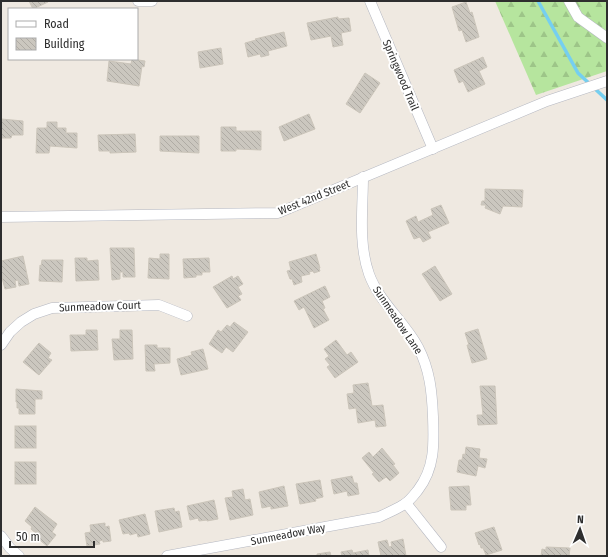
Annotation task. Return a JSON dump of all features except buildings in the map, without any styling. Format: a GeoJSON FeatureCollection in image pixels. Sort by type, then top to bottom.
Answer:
{"type":"FeatureCollection","features":[{"type":"Feature","properties":{"kind":"street"},"geometry":{"type":"LineString","coordinates":[[138,1],[152,1]]}},
{"type":"Feature","properties":{"kind":"street","name":"Springwood Trail"},"geometry":{"type":"LineString","coordinates":[[370,1],[433,149]]}},
{"type":"Feature","properties":{"kind":"street"},"geometry":{"type":"LineString","coordinates":[[569,1],[578,17],[607,38]]}},
{"type":"Feature","properties":{"kind":"street","name":"West 42nd Street"},"geometry":{"type":"LineString","coordinates":[[1,218],[278,213],[560,96],[607,81]]}},
{"type":"Feature","properties":{"kind":"street","name":"Sunmeadow Lane"},"geometry":{"type":"LineString","coordinates":[[363,177],[363,248],[367,269],[382,298],[410,334],[418,347],[426,366],[431,385],[434,444],[432,460],[423,484],[406,503]]}},
{"type":"Feature","properties":{"kind":"street","name":"Sunmeadow Court"},"geometry":{"type":"LineString","coordinates":[[1,345],[10,332],[21,322],[34,314],[52,308],[159,305],[187,316]]}},
{"type":"Feature","properties":{"kind":"street"},"geometry":{"type":"LineString","coordinates":[[406,503],[441,547]]}},
{"type":"Feature","properties":{"kind":"street","name":"Sunmeadow Way"},"geometry":{"type":"LineString","coordinates":[[167,556],[379,517],[406,503]]}},
{"type":"Feature","properties":{"kind":"street"},"geometry":{"type":"LineString","coordinates":[[1,536],[10,548],[19,556]]}},
{"type":"Feature","properties":{"kind":"green space"},"geometry":{"type":"Polygon","coordinates":[[[495,1],[607,1],[607,71],[536,95],[495,1]]]}},
{"type":"Feature","properties":{"kind":"waterway"},"geometry":{"type":"LineString","coordinates":[[538,1],[578,73],[607,100]]}}]}
